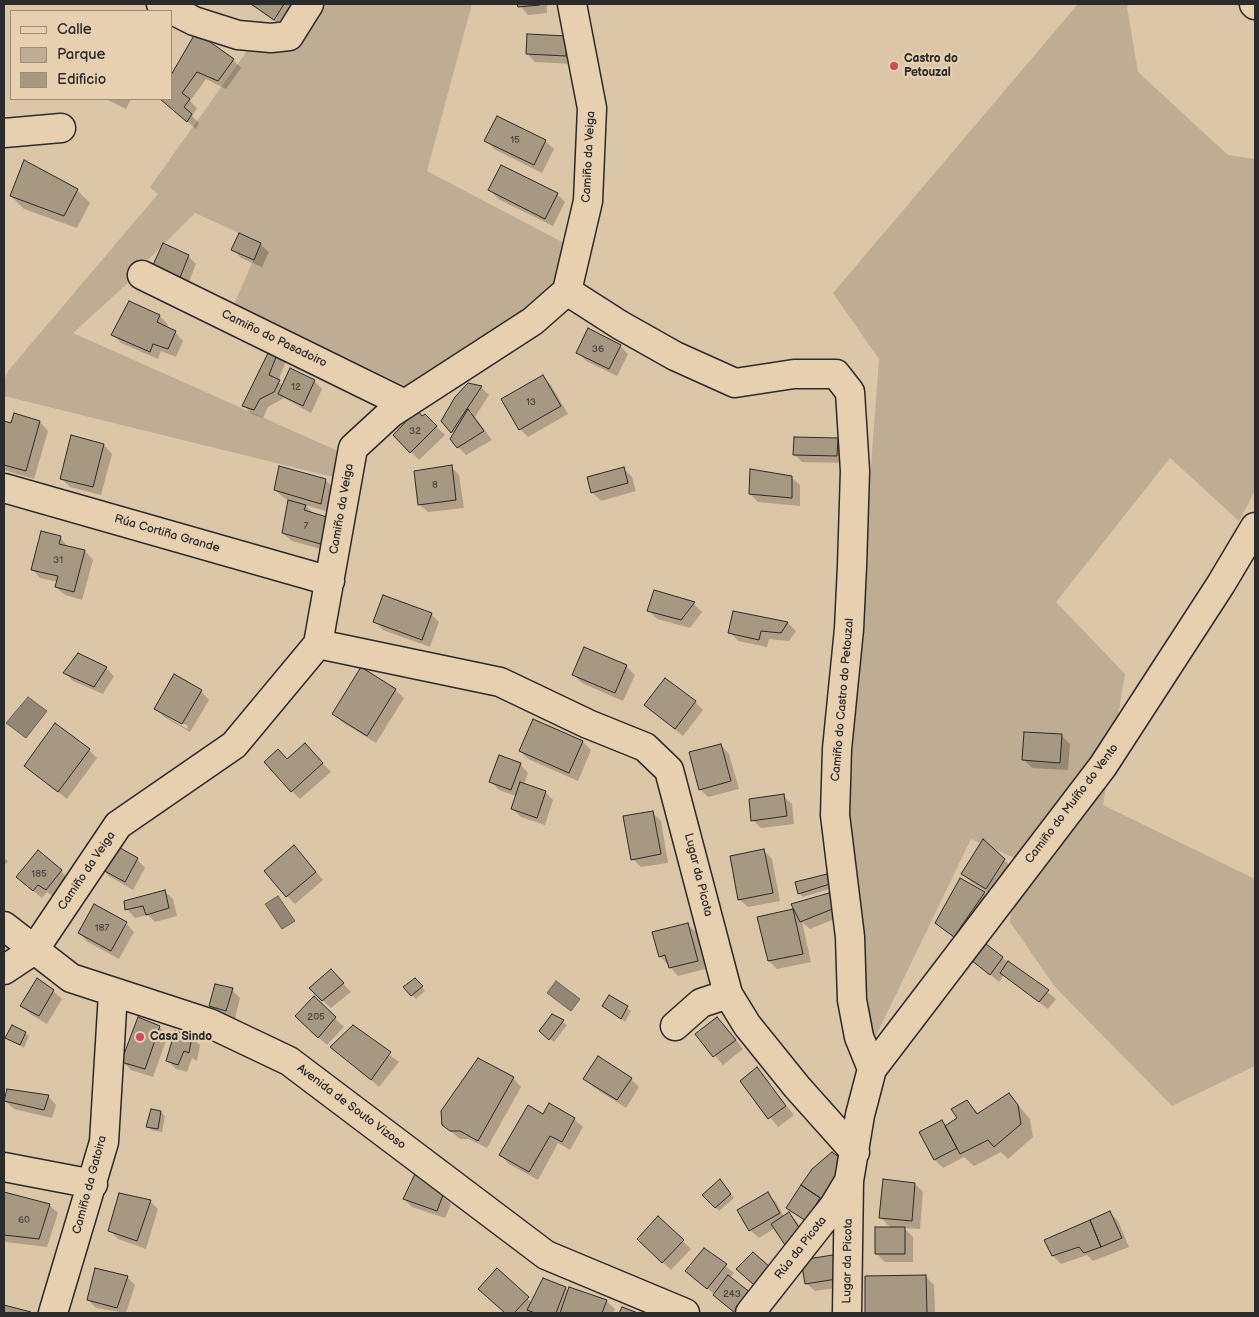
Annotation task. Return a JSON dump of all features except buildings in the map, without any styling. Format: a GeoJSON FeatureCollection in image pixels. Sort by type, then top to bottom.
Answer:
{"type":"FeatureCollection","features":[{"type":"Feature","properties":{"kind":"street"},"geometry":{"type":"LineString","coordinates":[[161,4],[194,21],[238,35],[271,38],[290,36],[309,4]]}},
{"type":"Feature","properties":{"kind":"street","name":"Camiño da Veiga"},"geometry":{"type":"LineString","coordinates":[[34,950],[118,825],[234,745],[318,644],[353,448],[391,413],[533,321],[567,291],[588,201],[592,108],[572,4]]}},
{"type":"Feature","properties":{"kind":"street"},"geometry":{"type":"LineString","coordinates":[[4,133],[61,128]]}},
{"type":"Feature","properties":{"kind":"street","name":"Camiño do Pasadoiro"},"geometry":{"type":"LineString","coordinates":[[142,275],[405,404]]}},
{"type":"Feature","properties":{"kind":"street","name":"Camiño do Castro do Petouzal"},"geometry":{"type":"LineString","coordinates":[[567,291],[620,325],[675,356],[735,383],[794,374],[836,374],[850,392],[855,471],[852,556],[849,629],[837,749],[835,815],[850,937],[852,1000],[859,1037],[872,1070]]}},
{"type":"Feature","properties":{"kind":"street","name":"Rúa Cortiña Grande"},"geometry":{"type":"LineString","coordinates":[[4,488],[330,581]]}},
{"type":"Feature","properties":{"kind":"street","name":"Camiño do Muíño do Vento"},"geometry":{"type":"LineString","coordinates":[[872,1070],[1103,766],[1221,584],[1255,527]]}},
{"type":"Feature","properties":{"kind":"street","name":"Lugar da Picota"},"geometry":{"type":"LineString","coordinates":[[318,644],[500,682],[588,724],[645,747],[670,770],[728,994],[747,1025],[797,1087],[855,1152],[848,1181],[847,1313]]}},
{"type":"Feature","properties":{"kind":"street","name":"Avenida de Souto Vizoso"},"geometry":{"type":"LineString","coordinates":[[4,926],[71,978],[209,1023],[290,1061],[546,1255],[685,1313]]}},
{"type":"Feature","properties":{"kind":"street"},"geometry":{"type":"LineString","coordinates":[[4,970],[34,950]]}},
{"type":"Feature","properties":{"kind":"street","name":"Camiño da Gatoira"},"geometry":{"type":"LineString","coordinates":[[53,1313],[104,1142],[114,993]]}},
{"type":"Feature","properties":{"kind":"street"},"geometry":{"type":"LineString","coordinates":[[674,1026],[701,1003],[728,994]]}},
{"type":"Feature","properties":{"kind":"street"},"geometry":{"type":"LineString","coordinates":[[855,1152],[860,1115],[872,1070]]}},
{"type":"Feature","properties":{"kind":"street"},"geometry":{"type":"LineString","coordinates":[[4,1167],[93,1184]]}},
{"type":"Feature","properties":{"kind":"street","name":"Rúa da Picota"},"geometry":{"type":"LineString","coordinates":[[750,1313],[834,1206],[848,1181]]}},
{"type":"Feature","properties":{"kind":"green space"},"geometry":{"type":"Polygon","coordinates":[[[314,4],[472,4],[427,171],[564,243],[569,254],[560,285],[502,335],[412,389],[234,304],[261,243],[195,213],[147,261],[129,282],[73,333],[338,451],[333,477],[4,396],[4,381],[8,371],[158,194],[150,187],[252,44],[314,4]]]}},
{"type":"Feature","properties":{"kind":"green space"},"geometry":{"type":"Polygon","coordinates":[[[1078,4],[1129,4],[1127,7],[1138,72],[1228,155],[1255,159],[1255,491],[1239,521],[1170,458],[1056,602],[1125,674],[1103,805],[1255,879],[1255,1066],[1172,1106],[1055,987],[1010,922],[1017,859],[971,839],[872,1044],[847,787],[879,359],[833,293],[1078,4]]]}},
{"type":"Feature","properties":{"kind":"shaded area"},"geometry":{"type":"Polygon","coordinates":[[[28,697],[47,711],[26,738],[6,723],[28,697]]]}},
{"type":"Feature","properties":{"kind":"shaded area"},"geometry":{"type":"Polygon","coordinates":[[[278,896],[295,921],[282,929],[265,904],[278,896]]]}},
{"type":"Feature","properties":{"kind":"shaded area"},"geometry":{"type":"Polygon","coordinates":[[[556,981],[580,999],[571,1011],[547,993],[556,981]]]}},
{"type":"Feature","properties":{"kind":"place","name":"Castro do Petouzal"},"geometry":{"type":"Point","coordinates":[894,66]}},
{"type":"Feature","properties":{"kind":"place","name":"Casa Sindo"},"geometry":{"type":"Point","coordinates":[140,1037]}}]}
